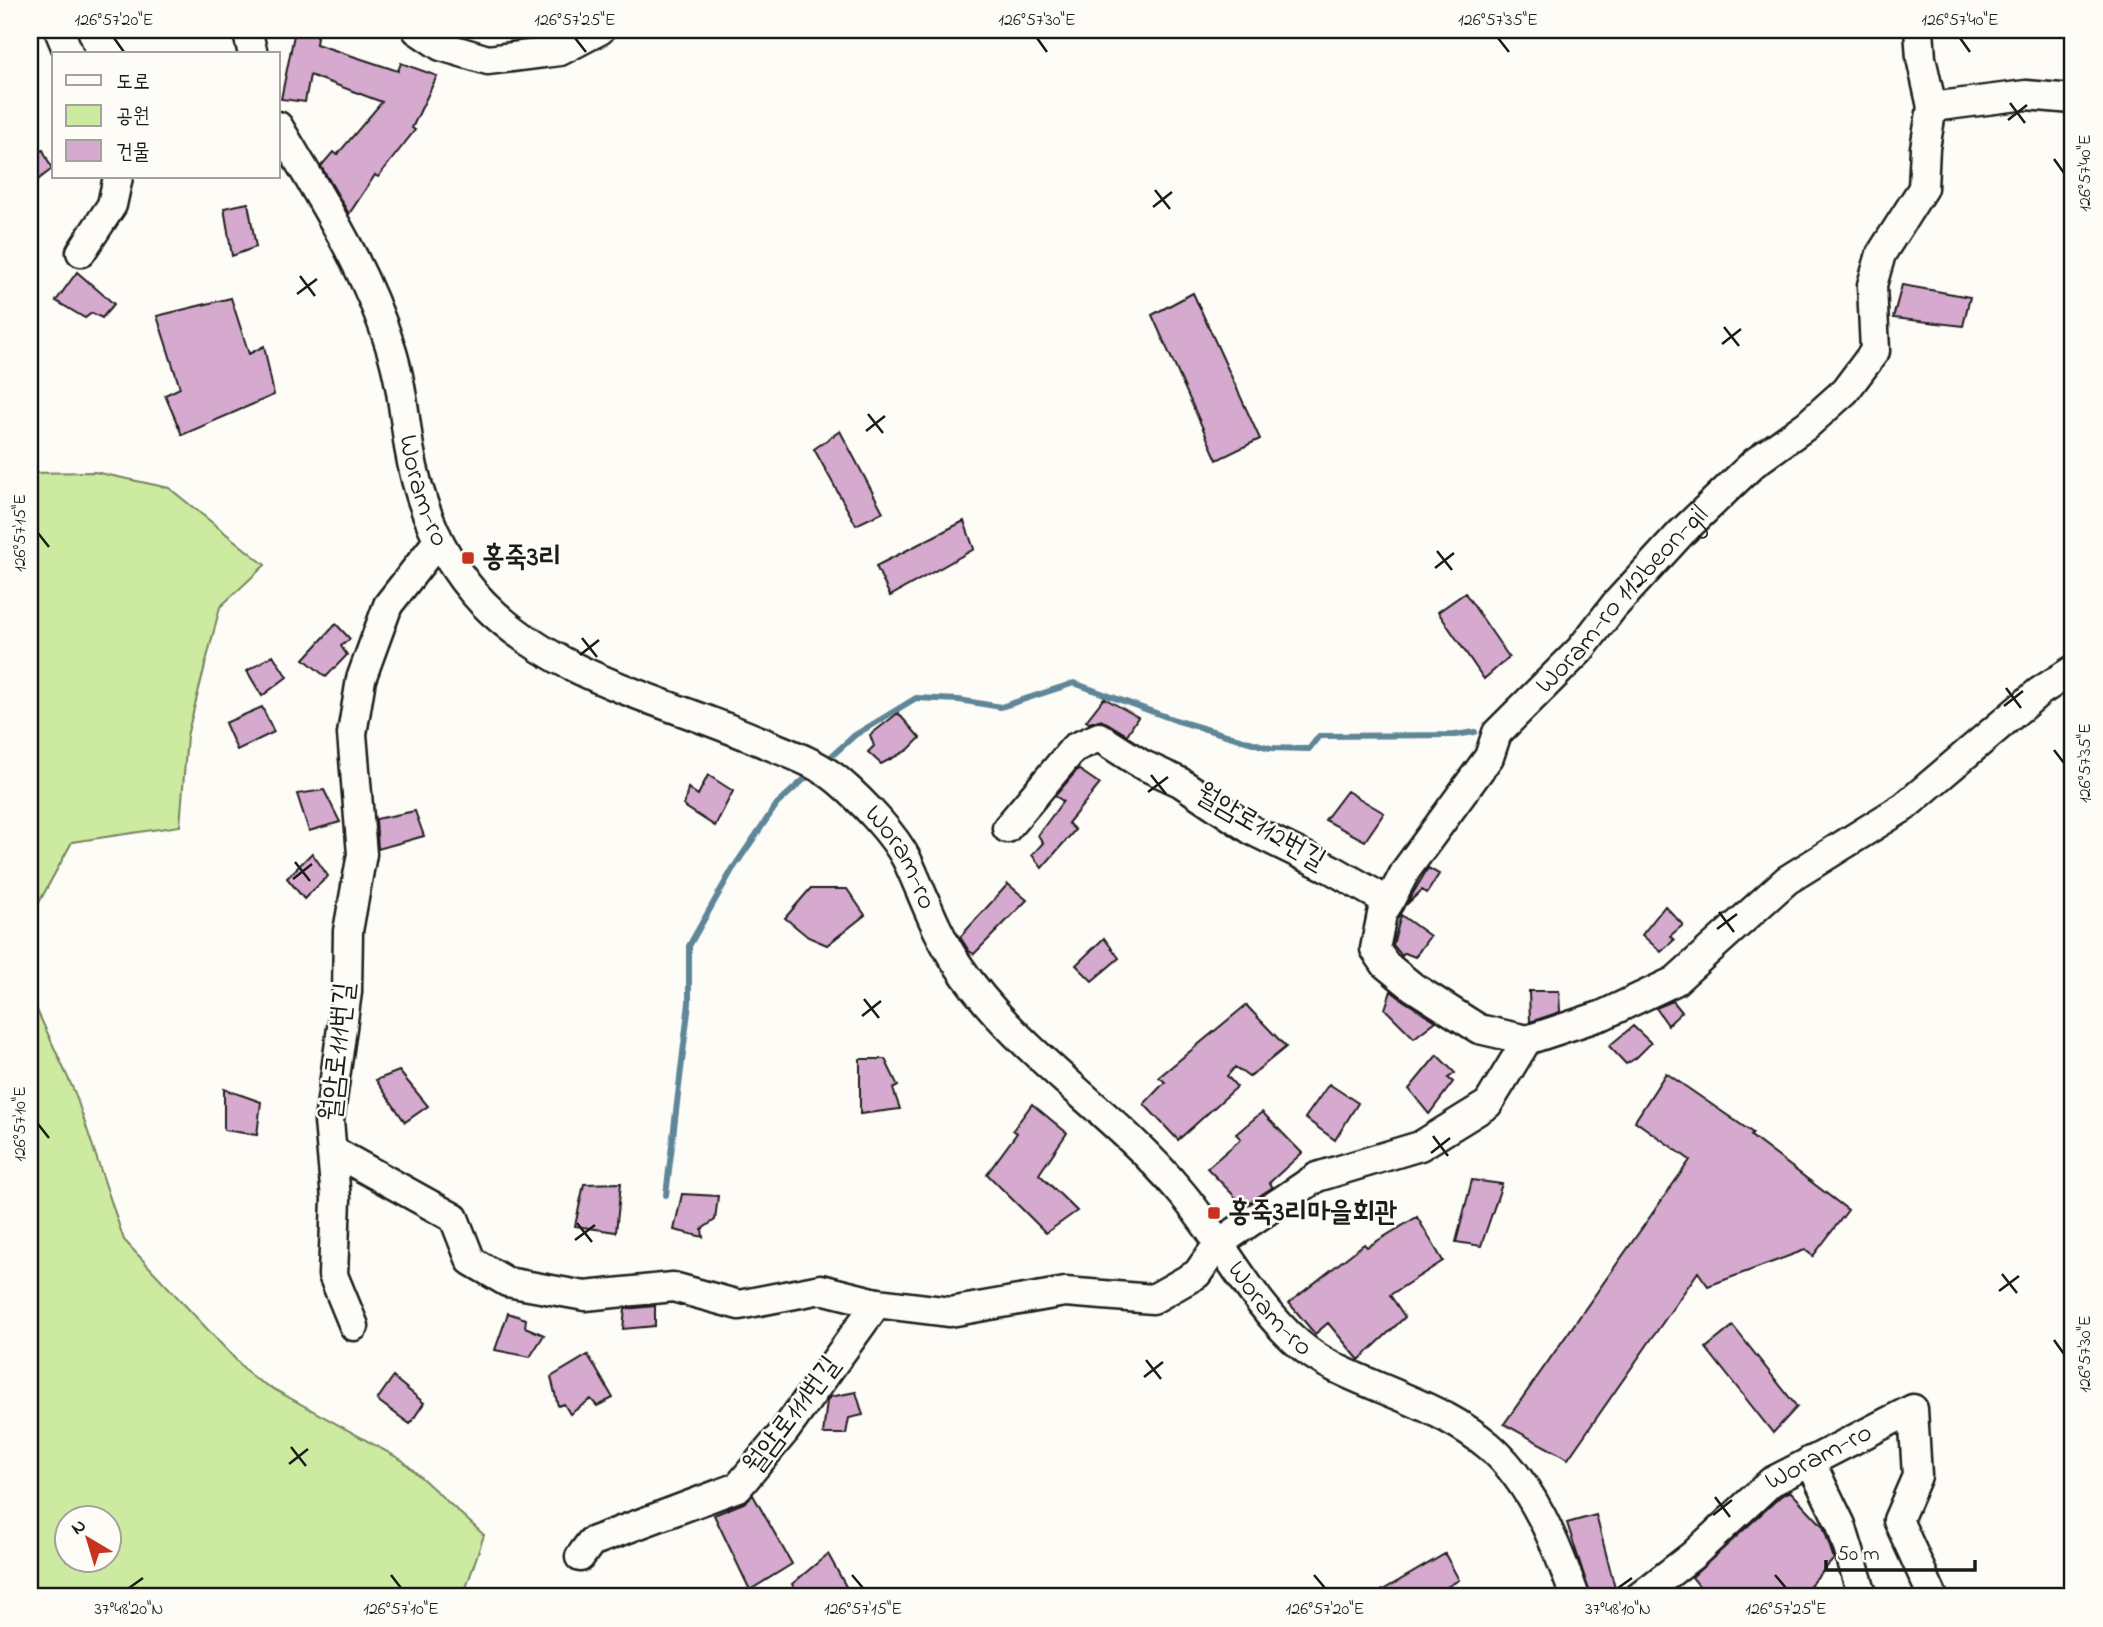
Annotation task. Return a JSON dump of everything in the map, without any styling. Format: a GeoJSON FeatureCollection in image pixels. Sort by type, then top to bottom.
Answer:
{"type":"FeatureCollection","features":[{"type":"Feature","properties":{"kind":"street"},"geometry":{"type":"LineString","coordinates":[[59,30],[68,52]]}},
{"type":"Feature","properties":{"kind":"street"},"geometry":{"type":"LineString","coordinates":[[247,30],[252,52]]}},
{"type":"Feature","properties":{"kind":"street"},"geometry":{"type":"LineString","coordinates":[[417,30],[441,46],[488,60],[560,51],[600,30]]}},
{"type":"Feature","properties":{"kind":"street"},"geometry":{"type":"LineString","coordinates":[[1919,30],[1921,58],[1932,107],[2026,95],[2073,99]]}},
{"type":"Feature","properties":{"kind":"street","name":"Woram-ro 112beon-gil"},"geometry":{"type":"LineString","coordinates":[[1527,1040],[1479,1029],[1413,987],[1386,965],[1375,948],[1381,914],[1406,870],[1489,757],[1497,733],[1580,650],[1614,606],[1681,533],[1754,463],[1807,425],[1844,391],[1875,351],[1872,285],[1881,254],[1923,188],[1925,148],[1932,107]]}},
{"type":"Feature","properties":{"kind":"street","name":"Woram-ro"},"geometry":{"type":"LineString","coordinates":[[280,129],[333,218],[375,303],[392,351],[403,399],[410,451],[424,508],[453,567],[485,604],[515,633],[540,650],[581,671],[712,720],[838,780],[881,825],[904,854],[944,943],[985,1001],[1030,1049],[1132,1138],[1179,1189],[1280,1325],[1298,1344],[1321,1360],[1462,1426],[1492,1448],[1513,1472],[1544,1521],[1575,1597]]}},
{"type":"Feature","properties":{"kind":"street"},"geometry":{"type":"LineString","coordinates":[[81,252],[112,205],[118,178]]}},
{"type":"Feature","properties":{"kind":"street","name":"월암로111번길"},"geometry":{"type":"LineString","coordinates":[[438,541],[388,605],[361,680],[352,734],[362,854],[348,931],[347,992],[329,1121],[333,1151],[454,1217],[471,1261],[507,1282],[584,1296],[673,1287],[739,1305],[821,1289],[877,1303],[950,1312],[1065,1292],[1153,1299],[1197,1274],[1219,1243]]}},
{"type":"Feature","properties":{"kind":"street"},"geometry":{"type":"LineString","coordinates":[[1219,1243],[1317,1177],[1420,1146],[1488,1104],[1527,1040],[1603,1015],[1675,981],[1787,880],[1904,807],[2039,692],[2073,670]]}},
{"type":"Feature","properties":{"kind":"street","name":"월암로112번길"},"geometry":{"type":"LineString","coordinates":[[1007,828],[1074,748],[1099,737],[1141,764],[1180,782],[1253,831],[1333,870],[1389,902]]}},
{"type":"Feature","properties":{"kind":"street"},"geometry":{"type":"LineString","coordinates":[[333,1151],[337,1199],[333,1275],[354,1326]]}},
{"type":"Feature","properties":{"kind":"street","name":"월암로111번길"},"geometry":{"type":"LineString","coordinates":[[580,1557],[590,1542],[738,1487],[784,1432],[877,1303]]}},
{"type":"Feature","properties":{"kind":"street","name":"Woram-ro"},"geometry":{"type":"LineString","coordinates":[[1639,1597],[1693,1555],[1771,1482],[1913,1409],[1917,1476],[1898,1520],[1933,1597]]}},
{"type":"Feature","properties":{"kind":"street"},"geometry":{"type":"LineString","coordinates":[[1810,1461],[1841,1525],[1863,1597]]}},
{"type":"Feature","properties":{"kind":"green space"},"geometry":{"type":"Polygon","coordinates":[[[95,472],[169,488],[265,565],[220,607],[187,736],[180,826],[72,842],[30,919],[30,473],[95,472]]]}},
{"type":"Feature","properties":{"kind":"green space"},"geometry":{"type":"Polygon","coordinates":[[[30,995],[75,1093],[124,1240],[252,1377],[402,1460],[484,1535],[463,1597],[30,1597],[30,995]]]}},
{"type":"Feature","properties":{"kind":"building"},"geometry":{"type":"Polygon","coordinates":[[[295,30],[318,30],[316,44],[398,71],[401,63],[437,76],[412,128],[415,130],[378,177],[375,175],[349,214],[321,166],[333,152],[337,155],[382,102],[310,75],[305,102],[281,99],[295,30]]]}},
{"type":"Feature","properties":{"kind":"building"},"geometry":{"type":"Polygon","coordinates":[[[43,150],[52,169],[30,186],[30,154],[43,150]]]}},
{"type":"Feature","properties":{"kind":"building"},"geometry":{"type":"Polygon","coordinates":[[[248,203],[256,247],[232,256],[224,208],[248,203]]]}},
{"type":"Feature","properties":{"kind":"building"},"geometry":{"type":"Polygon","coordinates":[[[77,272],[114,304],[102,318],[92,313],[85,318],[56,301],[77,272]]]}},
{"type":"Feature","properties":{"kind":"building"},"geometry":{"type":"Polygon","coordinates":[[[1902,285],[1970,297],[1963,326],[1893,318],[1902,285]]]}},
{"type":"Feature","properties":{"kind":"building"},"geometry":{"type":"Polygon","coordinates":[[[1193,293],[1260,439],[1217,460],[1152,315],[1193,293]]]}},
{"type":"Feature","properties":{"kind":"building"},"geometry":{"type":"Polygon","coordinates":[[[231,298],[249,354],[264,346],[274,395],[182,435],[165,395],[180,388],[157,316],[231,298]]]}},
{"type":"Feature","properties":{"kind":"building"},"geometry":{"type":"Polygon","coordinates":[[[840,431],[883,512],[856,525],[814,449],[840,431]]]}},
{"type":"Feature","properties":{"kind":"building"},"geometry":{"type":"Polygon","coordinates":[[[964,521],[974,549],[890,596],[876,566],[964,521]]]}},
{"type":"Feature","properties":{"kind":"building"},"geometry":{"type":"Polygon","coordinates":[[[1465,593],[1509,657],[1484,679],[1438,612],[1465,593]]]}},
{"type":"Feature","properties":{"kind":"building"},"geometry":{"type":"Polygon","coordinates":[[[336,624],[350,639],[341,646],[347,655],[326,677],[304,659],[336,624]]]}},
{"type":"Feature","properties":{"kind":"building"},"geometry":{"type":"Polygon","coordinates":[[[273,655],[287,677],[262,696],[247,671],[273,655]]]}},
{"type":"Feature","properties":{"kind":"building"},"geometry":{"type":"Polygon","coordinates":[[[1104,698],[1138,717],[1127,735],[1100,720],[1089,723],[1086,721],[1104,698]]]}},
{"type":"Feature","properties":{"kind":"building"},"geometry":{"type":"Polygon","coordinates":[[[262,707],[274,732],[237,750],[225,723],[262,707]]]}},
{"type":"Feature","properties":{"kind":"building"},"geometry":{"type":"Polygon","coordinates":[[[898,713],[920,738],[908,750],[881,764],[868,752],[874,746],[870,735],[898,713]]]}},
{"type":"Feature","properties":{"kind":"building"},"geometry":{"type":"Polygon","coordinates":[[[1078,769],[1100,784],[1068,823],[1075,830],[1042,868],[1032,855],[1043,843],[1038,835],[1063,801],[1055,796],[1078,769]]]}},
{"type":"Feature","properties":{"kind":"building"},"geometry":{"type":"Polygon","coordinates":[[[708,775],[733,791],[715,826],[684,806],[688,788],[698,795],[708,775]]]}},
{"type":"Feature","properties":{"kind":"building"},"geometry":{"type":"Polygon","coordinates":[[[324,790],[340,822],[309,831],[297,794],[324,790]]]}},
{"type":"Feature","properties":{"kind":"building"},"geometry":{"type":"Polygon","coordinates":[[[1347,791],[1384,813],[1365,841],[1325,820],[1347,791]]]}},
{"type":"Feature","properties":{"kind":"building"},"geometry":{"type":"Polygon","coordinates":[[[415,811],[424,836],[378,849],[376,819],[415,811]]]}},
{"type":"Feature","properties":{"kind":"building"},"geometry":{"type":"Polygon","coordinates":[[[312,853],[328,876],[304,899],[287,878],[312,853]]]}},
{"type":"Feature","properties":{"kind":"building"},"geometry":{"type":"Polygon","coordinates":[[[1428,868],[1439,874],[1427,893],[1422,890],[1406,905],[1428,868]]]}},
{"type":"Feature","properties":{"kind":"building"},"geometry":{"type":"Polygon","coordinates":[[[1008,884],[1027,900],[974,954],[960,937],[1008,884]]]}},
{"type":"Feature","properties":{"kind":"building"},"geometry":{"type":"Polygon","coordinates":[[[810,889],[847,889],[865,915],[827,945],[808,937],[785,918],[810,889]]]}},
{"type":"Feature","properties":{"kind":"building"},"geometry":{"type":"Polygon","coordinates":[[[1665,906],[1683,925],[1670,936],[1674,940],[1661,952],[1642,935],[1665,906]]]}},
{"type":"Feature","properties":{"kind":"building"},"geometry":{"type":"Polygon","coordinates":[[[1401,915],[1430,936],[1415,957],[1405,953],[1402,956],[1393,945],[1401,915]]]}},
{"type":"Feature","properties":{"kind":"building"},"geometry":{"type":"Polygon","coordinates":[[[1104,938],[1119,958],[1092,981],[1076,965],[1104,938]]]}},
{"type":"Feature","properties":{"kind":"building"},"geometry":{"type":"Polygon","coordinates":[[[1391,991],[1436,1021],[1414,1038],[1385,1009],[1391,991]]]}},
{"type":"Feature","properties":{"kind":"building"},"geometry":{"type":"Polygon","coordinates":[[[1529,991],[1559,991],[1560,1012],[1530,1022],[1529,991]]]}},
{"type":"Feature","properties":{"kind":"building"},"geometry":{"type":"Polygon","coordinates":[[[1673,1001],[1682,1012],[1668,1025],[1656,1008],[1673,1001]]]}},
{"type":"Feature","properties":{"kind":"building"},"geometry":{"type":"Polygon","coordinates":[[[1246,1005],[1286,1047],[1249,1077],[1235,1067],[1227,1076],[1237,1087],[1178,1140],[1144,1104],[1165,1082],[1159,1077],[1246,1005]]]}},
{"type":"Feature","properties":{"kind":"building"},"geometry":{"type":"Polygon","coordinates":[[[1633,1026],[1651,1043],[1626,1064],[1609,1046],[1633,1026]]]}},
{"type":"Feature","properties":{"kind":"building"},"geometry":{"type":"Polygon","coordinates":[[[1437,1055],[1455,1073],[1448,1078],[1453,1082],[1429,1114],[1409,1089],[1437,1055]]]}},
{"type":"Feature","properties":{"kind":"building"},"geometry":{"type":"Polygon","coordinates":[[[860,1059],[885,1059],[898,1086],[893,1089],[900,1109],[860,1114],[860,1059]]]}},
{"type":"Feature","properties":{"kind":"building"},"geometry":{"type":"Polygon","coordinates":[[[399,1071],[428,1106],[405,1122],[376,1080],[399,1071]]]}},
{"type":"Feature","properties":{"kind":"building"},"geometry":{"type":"Polygon","coordinates":[[[1666,1073],[1753,1133],[1751,1136],[1848,1210],[1813,1256],[1805,1250],[1708,1286],[1698,1272],[1568,1459],[1504,1424],[1690,1160],[1635,1121],[1666,1073]]]}},
{"type":"Feature","properties":{"kind":"building"},"geometry":{"type":"Polygon","coordinates":[[[1329,1084],[1358,1103],[1335,1140],[1305,1118],[1329,1084]]]}},
{"type":"Feature","properties":{"kind":"building"},"geometry":{"type":"Polygon","coordinates":[[[224,1089],[261,1102],[257,1135],[224,1130],[224,1089]]]}},
{"type":"Feature","properties":{"kind":"building"},"geometry":{"type":"Polygon","coordinates":[[[1032,1104],[1067,1133],[1039,1174],[1077,1211],[1046,1233],[987,1174],[1017,1133],[1013,1130],[1032,1104]]]}},
{"type":"Feature","properties":{"kind":"building"},"geometry":{"type":"Polygon","coordinates":[[[1262,1112],[1302,1153],[1269,1183],[1273,1187],[1244,1206],[1207,1168],[1241,1139],[1236,1134],[1262,1112]]]}},
{"type":"Feature","properties":{"kind":"building"},"geometry":{"type":"Polygon","coordinates":[[[1472,1180],[1502,1184],[1481,1246],[1456,1242],[1472,1180]]]}},
{"type":"Feature","properties":{"kind":"building"},"geometry":{"type":"Polygon","coordinates":[[[621,1183],[616,1232],[575,1226],[584,1184],[621,1183]]]}},
{"type":"Feature","properties":{"kind":"building"},"geometry":{"type":"Polygon","coordinates":[[[682,1194],[718,1196],[715,1220],[702,1229],[703,1237],[674,1230],[682,1194]]]}},
{"type":"Feature","properties":{"kind":"building"},"geometry":{"type":"Polygon","coordinates":[[[1417,1217],[1443,1261],[1390,1295],[1405,1317],[1359,1360],[1328,1323],[1315,1334],[1289,1303],[1364,1244],[1367,1247],[1417,1217]]]}},
{"type":"Feature","properties":{"kind":"building"},"geometry":{"type":"Polygon","coordinates":[[[655,1306],[655,1326],[623,1329],[625,1309],[655,1306]]]}},
{"type":"Feature","properties":{"kind":"building"},"geometry":{"type":"Polygon","coordinates":[[[508,1313],[526,1319],[525,1327],[544,1335],[530,1357],[495,1350],[508,1313]]]}},
{"type":"Feature","properties":{"kind":"building"},"geometry":{"type":"Polygon","coordinates":[[[1733,1326],[1797,1407],[1773,1433],[1706,1348],[1733,1326]]]}},
{"type":"Feature","properties":{"kind":"building"},"geometry":{"type":"Polygon","coordinates":[[[588,1355],[613,1398],[597,1406],[591,1399],[570,1414],[564,1404],[558,1406],[551,1377],[588,1355]]]}},
{"type":"Feature","properties":{"kind":"building"},"geometry":{"type":"Polygon","coordinates":[[[393,1377],[424,1403],[410,1424],[377,1400],[393,1377]]]}},
{"type":"Feature","properties":{"kind":"building"},"geometry":{"type":"Polygon","coordinates":[[[856,1392],[863,1415],[849,1418],[846,1434],[823,1434],[827,1401],[830,1397],[856,1392]]]}},
{"type":"Feature","properties":{"kind":"building"},"geometry":{"type":"Polygon","coordinates":[[[1790,1491],[1823,1526],[1834,1559],[1810,1585],[1821,1597],[1708,1597],[1692,1577],[1781,1496],[1790,1491]]]}},
{"type":"Feature","properties":{"kind":"building"},"geometry":{"type":"Polygon","coordinates":[[[753,1495],[792,1564],[750,1590],[714,1515],[744,1503],[753,1495]]]}},
{"type":"Feature","properties":{"kind":"building"},"geometry":{"type":"Polygon","coordinates":[[[1596,1515],[1617,1596],[1591,1597],[1567,1523],[1596,1515]]]}},
{"type":"Feature","properties":{"kind":"building"},"geometry":{"type":"Polygon","coordinates":[[[828,1554],[849,1592],[841,1597],[798,1597],[792,1584],[828,1554]]]}},
{"type":"Feature","properties":{"kind":"building"},"geometry":{"type":"Polygon","coordinates":[[[1445,1554],[1459,1580],[1429,1597],[1371,1597],[1445,1554]]]}},
{"type":"Feature","properties":{"kind":"waterway"},"geometry":{"type":"LineString","coordinates":[[825,762],[855,735],[916,698],[959,700],[1001,707],[1074,683],[1175,720],[1270,748],[1309,749],[1319,736],[1455,735],[1475,732]]}},
{"type":"Feature","properties":{"kind":"waterway"},"geometry":{"type":"LineString","coordinates":[[666,1195],[689,1003],[689,946],[732,870],[777,804],[811,773]]}},
{"type":"Feature","properties":{"kind":"place","name":"홍죽3리"},"geometry":{"type":"Point","coordinates":[468,558]}},
{"type":"Feature","properties":{"kind":"place","name":"홍죽3리마을회관"},"geometry":{"type":"Point","coordinates":[1214,1213]}}]}
